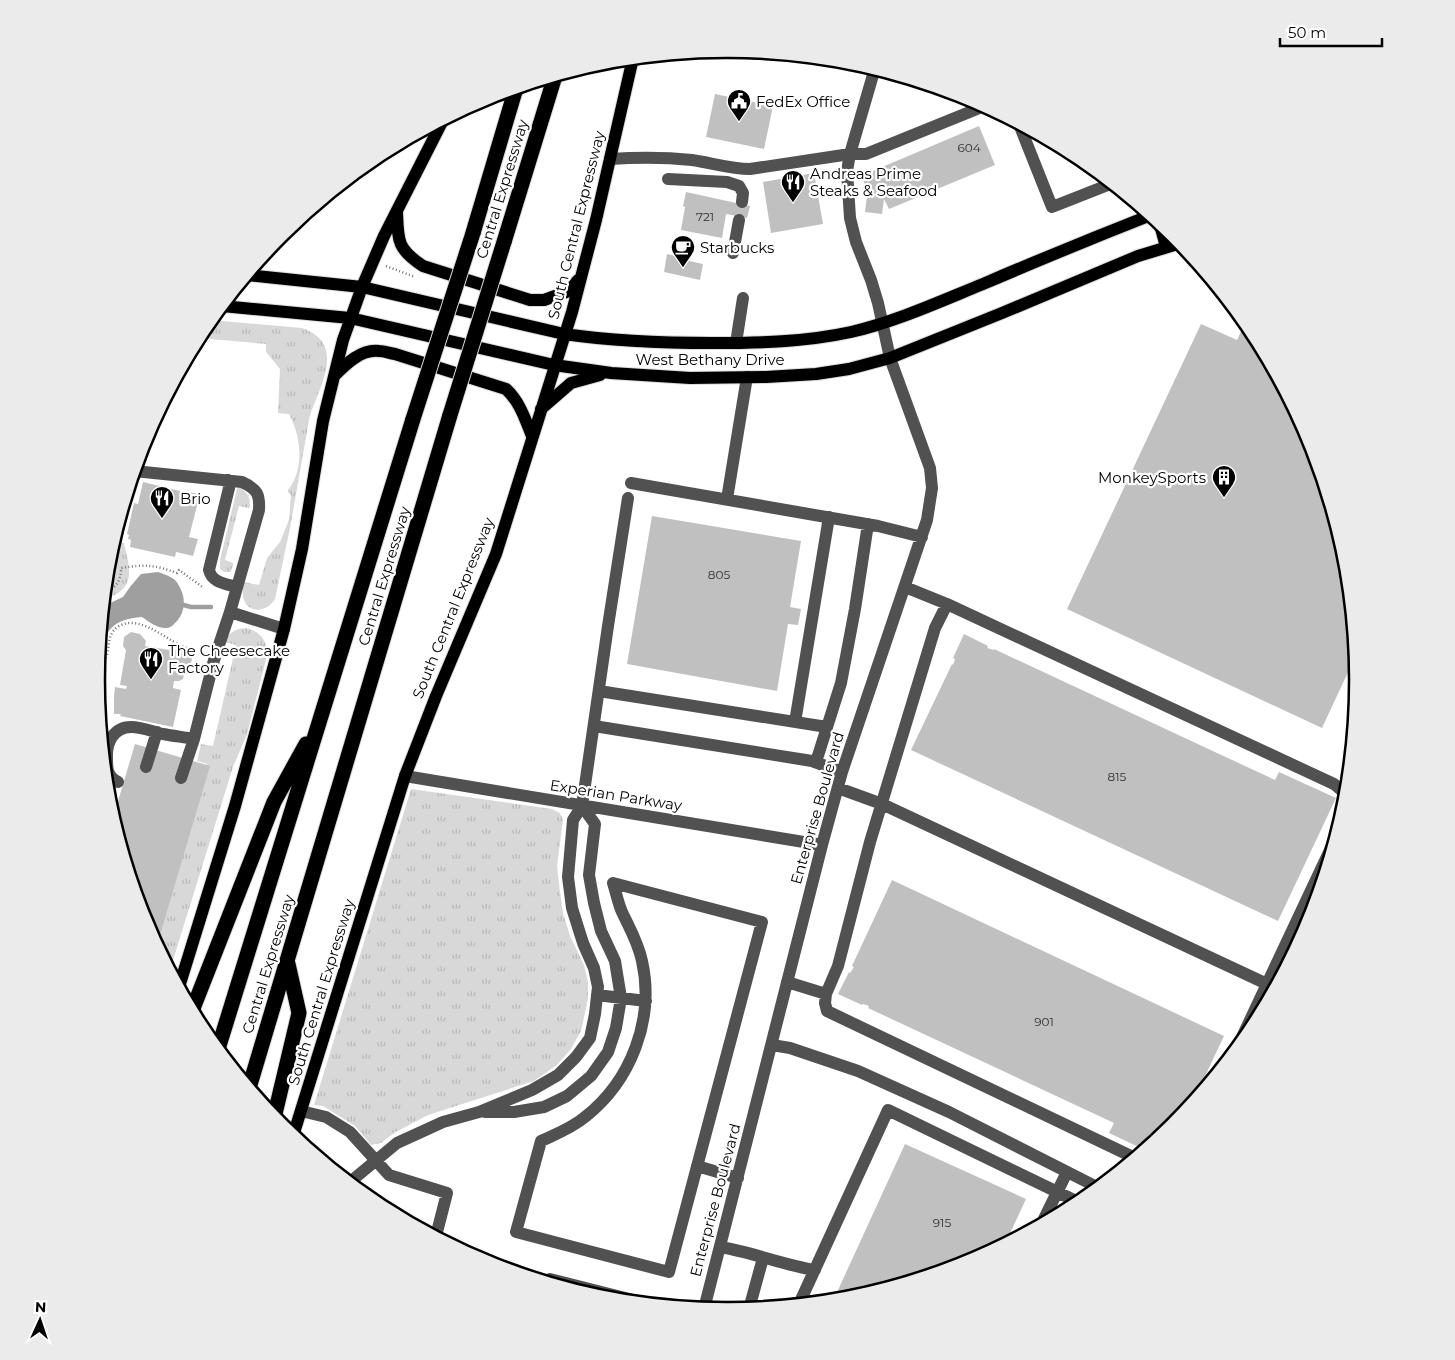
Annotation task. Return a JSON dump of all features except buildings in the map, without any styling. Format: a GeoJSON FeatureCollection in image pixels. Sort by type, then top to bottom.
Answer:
{"type":"FeatureCollection","features":[{"type":"Feature","properties":{"kind":"highway","name":"Central Expressway"},"geometry":{"type":"LineString","coordinates":[[251,1080],[450,415],[553,83]]}},
{"type":"Feature","properties":{"kind":"highway","name":"Central Expressway"},"geometry":{"type":"LineString","coordinates":[[221,1041],[514,96]]}},
{"type":"Feature","properties":{"kind":"highway"},"geometry":{"type":"LineString","coordinates":[[195,1003],[274,802],[322,717]]}},
{"type":"Feature","properties":{"kind":"highway"},"geometry":{"type":"LineString","coordinates":[[276,1108],[299,1013],[287,963]]}},
{"type":"Feature","properties":{"kind":"main road","name":"South Central Expressway"},"geometry":{"type":"LineString","coordinates":[[296,1128],[405,776],[436,696],[496,554],[572,312],[631,65]]}},
{"type":"Feature","properties":{"kind":"main road"},"geometry":{"type":"LineString","coordinates":[[182,979],[235,806],[284,629],[302,549],[323,421],[350,318],[397,209],[438,129]]}},
{"type":"Feature","properties":{"kind":"main road"},"geometry":{"type":"LineString","coordinates":[[397,209],[397,235],[401,246],[410,257],[423,266],[530,300],[544,300],[569,291],[582,275]]}},
{"type":"Feature","properties":{"kind":"main road","name":"West Bethany Drive"},"geometry":{"type":"LineString","coordinates":[[254,276],[362,287],[564,334],[628,341],[736,343],[802,340],[852,332],[883,323],[1144,218]]}},
{"type":"Feature","properties":{"kind":"main road"},"geometry":{"type":"LineString","coordinates":[[1163,235],[1166,247]]}},
{"type":"Feature","properties":{"kind":"main road","name":"West Bethany Drive"},"geometry":{"type":"LineString","coordinates":[[230,307],[350,318],[554,365],[611,373],[690,378],[748,378],[816,374],[849,369],[890,358],[1138,256],[1173,245]]}},
{"type":"Feature","properties":{"kind":"main road"},"geometry":{"type":"LineString","coordinates":[[333,377],[346,364],[362,354],[377,350],[395,354],[506,389],[520,406],[532,436]]}},
{"type":"Feature","properties":{"kind":"main road"},"geometry":{"type":"LineString","coordinates":[[541,409],[571,383],[611,373]]}},
{"type":"Feature","properties":{"kind":"street","name":"Enterprise Boulevard"},"geometry":{"type":"LineString","coordinates":[[706,1301],[842,772],[922,537],[932,488],[930,468],[890,358],[871,280],[856,242],[850,218],[847,171],[872,75]]}},
{"type":"Feature","properties":{"kind":"street"},"geometry":{"type":"LineString","coordinates":[[610,159],[631,157],[694,160],[738,169],[750,169],[850,154],[866,154],[976,109]]}},
{"type":"Feature","properties":{"kind":"street"},"geometry":{"type":"LineString","coordinates":[[1022,132],[1052,206],[1106,186]]}},
{"type":"Feature","properties":{"kind":"street"},"geometry":{"type":"LineString","coordinates":[[668,179],[728,182],[739,186],[744,193],[742,202]]}},
{"type":"Feature","properties":{"kind":"street"},"geometry":{"type":"LineString","coordinates":[[733,253],[739,220]]}},
{"type":"Feature","properties":{"kind":"street"},"geometry":{"type":"LineString","coordinates":[[736,343],[743,298]]}},
{"type":"Feature","properties":{"kind":"street"},"geometry":{"type":"LineString","coordinates":[[727,499],[748,378]]}},
{"type":"Feature","properties":{"kind":"street"},"geometry":{"type":"LineString","coordinates":[[141,472],[242,482],[252,487],[260,498],[259,510],[230,612],[214,660],[194,739],[181,778]]}},
{"type":"Feature","properties":{"kind":"street"},"geometry":{"type":"LineString","coordinates":[[228,480],[229,488],[209,570],[210,575],[218,581],[237,587]]}},
{"type":"Feature","properties":{"kind":"street"},"geometry":{"type":"LineString","coordinates":[[631,483],[868,524],[922,537]]}},
{"type":"Feature","properties":{"kind":"street"},"geometry":{"type":"LineString","coordinates":[[355,1178],[397,1143],[443,1122],[480,1112],[532,1090],[558,1075],[576,1057],[590,1038],[598,986],[594,968],[583,943],[572,908],[568,877],[573,820],[582,806],[628,498]]}},
{"type":"Feature","properties":{"kind":"street"},"geometry":{"type":"LineString","coordinates":[[795,722],[829,517]]}},
{"type":"Feature","properties":{"kind":"street"},"geometry":{"type":"LineString","coordinates":[[816,762],[841,683],[868,524]]}},
{"type":"Feature","properties":{"kind":"street"},"geometry":{"type":"LineString","coordinates":[[905,587],[947,604],[1334,784],[1340,789]]}},
{"type":"Feature","properties":{"kind":"street"},"geometry":{"type":"LineString","coordinates":[[947,604],[935,628],[870,842],[838,966],[826,994],[825,1003],[827,1011],[1129,1155]]}},
{"type":"Feature","properties":{"kind":"street"},"geometry":{"type":"LineString","coordinates":[[230,612],[284,629]]}},
{"type":"Feature","properties":{"kind":"street"},"geometry":{"type":"LineString","coordinates":[[599,691],[827,728]]}},
{"type":"Feature","properties":{"kind":"street"},"geometry":{"type":"LineString","coordinates":[[108,742],[116,731],[126,726],[194,739]]}},
{"type":"Feature","properties":{"kind":"street"},"geometry":{"type":"LineString","coordinates":[[594,726],[816,762],[842,772]]}},
{"type":"Feature","properties":{"kind":"street"},"geometry":{"type":"LineString","coordinates":[[146,768],[157,732]]}},
{"type":"Feature","properties":{"kind":"street","name":"Experian Parkway"},"geometry":{"type":"LineString","coordinates":[[405,776],[822,845]]}},
{"type":"Feature","properties":{"kind":"street"},"geometry":{"type":"LineString","coordinates":[[113,779],[118,782]]}},
{"type":"Feature","properties":{"kind":"street"},"geometry":{"type":"LineString","coordinates":[[838,788],[882,804],[1267,984]]}},
{"type":"Feature","properties":{"kind":"street"},"geometry":{"type":"LineString","coordinates":[[480,1112],[514,1112],[544,1108],[568,1096],[591,1076],[608,1052],[616,1028],[621,998],[615,961],[601,931],[589,875],[595,824],[582,806]]}},
{"type":"Feature","properties":{"kind":"street"},"geometry":{"type":"LineString","coordinates":[[1254,1012],[1319,873]]}},
{"type":"Feature","properties":{"kind":"street"},"geometry":{"type":"LineString","coordinates":[[613,883],[762,922],[697,1166],[669,1272],[516,1232],[541,1141],[563,1131],[584,1118],[606,1097],[624,1073],[639,1038],[646,1001],[644,975],[638,947],[622,911],[613,883]]}},
{"type":"Feature","properties":{"kind":"street"},"geometry":{"type":"LineString","coordinates":[[570,892],[591,889]]}},
{"type":"Feature","properties":{"kind":"street"},"geometry":{"type":"LineString","coordinates":[[787,982],[826,994]]}},
{"type":"Feature","properties":{"kind":"street"},"geometry":{"type":"LineString","coordinates":[[598,995],[646,1001]]}},
{"type":"Feature","properties":{"kind":"street"},"geometry":{"type":"LineString","coordinates":[[772,1045],[790,1048],[858,1071],[949,1112],[1092,1184]]}},
{"type":"Feature","properties":{"kind":"street"},"geometry":{"type":"LineString","coordinates":[[802,1298],[888,1110],[1071,1199]]}},
{"type":"Feature","properties":{"kind":"street"},"geometry":{"type":"LineString","coordinates":[[301,1111],[326,1117],[350,1132],[389,1175],[447,1193],[437,1230]]}},
{"type":"Feature","properties":{"kind":"street"},"geometry":{"type":"LineString","coordinates":[[697,1166],[738,1178]]}},
{"type":"Feature","properties":{"kind":"street"},"geometry":{"type":"LineString","coordinates":[[1046,1215],[1067,1172]]}},
{"type":"Feature","properties":{"kind":"street"},"geometry":{"type":"LineString","coordinates":[[720,1248],[737,1250],[815,1270]]}},
{"type":"Feature","properties":{"kind":"street"},"geometry":{"type":"LineString","coordinates":[[751,1301],[763,1258]]}},
{"type":"Feature","properties":{"kind":"path"},"geometry":{"type":"LineString","coordinates":[[112,589],[118,583],[121,576],[121,568],[159,566],[177,573],[179,570],[209,591]]}},
{"type":"Feature","properties":{"kind":"path"},"geometry":{"type":"LineString","coordinates":[[106,659],[109,640],[114,631],[120,626],[132,624],[145,625],[180,646],[205,653],[208,646]]}},
{"type":"Feature","properties":{"kind":"green space"},"geometry":{"type":"Polygon","coordinates":[[[220,321],[302,328],[315,334],[323,342],[327,362],[322,385],[310,417],[275,599],[264,609],[259,610],[250,608],[247,605],[243,596],[243,584],[244,582],[259,585],[267,558],[280,542],[289,520],[291,495],[288,490],[293,482],[299,463],[298,442],[293,423],[289,414],[278,413],[280,369],[266,352],[266,344],[207,339],[220,321]]]}},
{"type":"Feature","properties":{"kind":"green space"},"geometry":{"type":"Polygon","coordinates":[[[239,487],[248,496],[250,504],[249,508],[239,506],[225,560],[233,563],[233,566],[230,572],[224,572],[220,569],[220,560],[239,487]]]}},
{"type":"Feature","properties":{"kind":"green space"},"geometry":{"type":"Polygon","coordinates":[[[121,543],[124,543],[128,563],[128,580],[124,588],[110,597],[117,559],[121,543]]]}},
{"type":"Feature","properties":{"kind":"green space"},"geometry":{"type":"Polygon","coordinates":[[[246,628],[255,631],[261,636],[268,652],[247,734],[233,767],[173,962],[157,929],[207,764],[197,761],[201,744],[213,746],[236,645],[224,642],[228,636],[238,629],[246,628]]]}},
{"type":"Feature","properties":{"kind":"green space"},"geometry":{"type":"Polygon","coordinates":[[[411,789],[552,809],[560,813],[563,820],[557,866],[563,913],[570,936],[584,965],[588,982],[588,999],[581,1031],[571,1049],[557,1065],[534,1081],[428,1115],[394,1133],[381,1143],[371,1145],[355,1126],[323,1106],[314,1105],[411,789]]]}},
{"type":"Feature","properties":{"kind":"shaded area"},"geometry":{"type":"Polygon","coordinates":[[[158,572],[170,576],[178,584],[184,598],[180,617],[172,626],[167,628],[157,626],[142,617],[124,620],[111,628],[106,636],[110,603],[123,597],[141,574],[158,572]]]}},
{"type":"Feature","properties":{"kind":"waterway"},"geometry":{"type":"LineString","coordinates":[[180,604],[191,607],[211,607]]}},
{"type":"Feature","properties":{"kind":"place","name":"FedEx Office"},"geometry":{"type":"Point","coordinates":[739,122]}},
{"type":"Feature","properties":{"kind":"place","name":"Andreas Prime Steaks & Seafood"},"geometry":{"type":"Point","coordinates":[793,203]}},
{"type":"Feature","properties":{"kind":"place","name":"Starbucks"},"geometry":{"type":"Point","coordinates":[683,268]}},
{"type":"Feature","properties":{"kind":"place","name":"MonkeySports"},"geometry":{"type":"Point","coordinates":[1224,498]}},
{"type":"Feature","properties":{"kind":"place","name":"Brio"},"geometry":{"type":"Point","coordinates":[162,519]}},
{"type":"Feature","properties":{"kind":"place","name":"The Cheesecake Factory"},"geometry":{"type":"Point","coordinates":[151,680]}}]}
